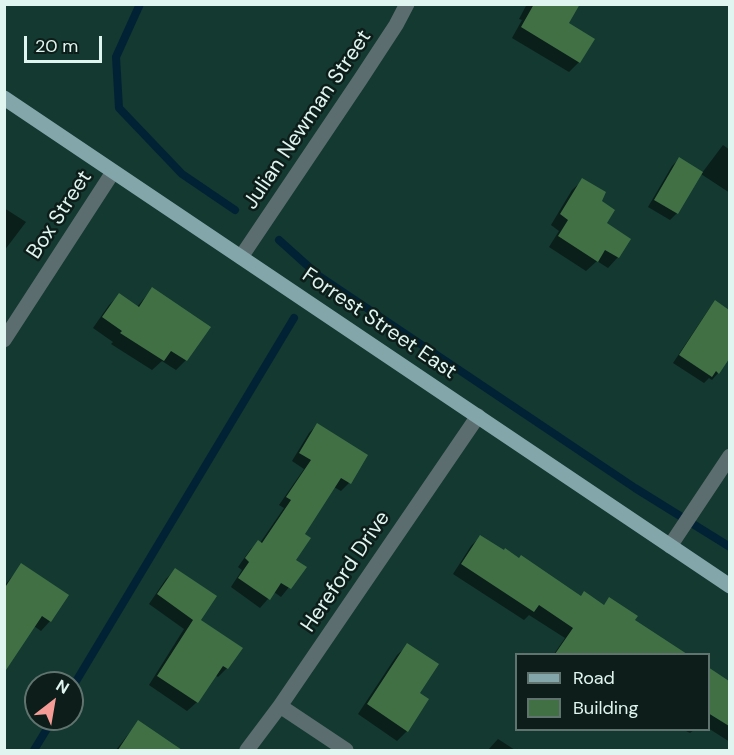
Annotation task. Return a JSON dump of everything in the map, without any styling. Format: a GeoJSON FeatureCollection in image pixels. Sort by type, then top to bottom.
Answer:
{"type":"FeatureCollection","features":[{"type":"Feature","properties":{"kind":"main road","name":"Forrest Street East"},"geometry":{"type":"LineString","coordinates":[[4,98],[729,586]]}},
{"type":"Feature","properties":{"kind":"street","name":"Julian Newman Street"},"geometry":{"type":"LineString","coordinates":[[241,257],[366,71],[407,4]]}},
{"type":"Feature","properties":{"kind":"street","name":"Box Street"},"geometry":{"type":"LineString","coordinates":[[4,340],[112,172]]}},
{"type":"Feature","properties":{"kind":"street","name":"Hereford Drive"},"geometry":{"type":"LineString","coordinates":[[247,750],[280,706],[478,416]]}},
{"type":"Feature","properties":{"kind":"street"},"geometry":{"type":"LineString","coordinates":[[670,546],[729,456]]}},
{"type":"Feature","properties":{"kind":"street"},"geometry":{"type":"LineString","coordinates":[[280,706],[346,750]]}},
{"type":"Feature","properties":{"kind":"building"},"geometry":{"type":"Polygon","coordinates":[[[534,4],[580,4],[569,23],[595,39],[580,63],[521,27],[534,4]]]}},
{"type":"Feature","properties":{"kind":"building"},"geometry":{"type":"Polygon","coordinates":[[[679,157],[703,172],[678,214],[654,200],[679,157]]]}},
{"type":"Feature","properties":{"kind":"building"},"geometry":{"type":"Polygon","coordinates":[[[582,178],[606,192],[602,201],[615,210],[607,223],[631,239],[619,258],[605,250],[598,262],[558,236],[568,220],[560,214],[582,178]]]}},
{"type":"Feature","properties":{"kind":"building"},"geometry":{"type":"Polygon","coordinates":[[[152,287],[211,327],[187,361],[171,351],[164,361],[120,333],[122,331],[102,317],[119,293],[139,307],[152,287]]]}},
{"type":"Feature","properties":{"kind":"building"},"geometry":{"type":"Polygon","coordinates":[[[715,300],[729,310],[729,359],[719,374],[716,371],[712,377],[679,355],[715,300]]]}},
{"type":"Feature","properties":{"kind":"building"},"geometry":{"type":"Polygon","coordinates":[[[317,423],[368,455],[351,484],[341,478],[305,534],[311,538],[296,560],[307,567],[291,589],[281,583],[270,600],[238,578],[249,562],[245,558],[258,540],[262,543],[291,500],[286,497],[311,460],[299,453],[317,423]]]}},
{"type":"Feature","properties":{"kind":"building"},"geometry":{"type":"Polygon","coordinates":[[[480,535],[519,558],[521,555],[581,596],[584,591],[604,605],[609,597],[638,616],[635,620],[685,653],[556,653],[573,628],[539,605],[534,612],[461,564],[480,535]]]}},
{"type":"Feature","properties":{"kind":"building"},"geometry":{"type":"Polygon","coordinates":[[[21,563],[69,595],[51,622],[42,616],[4,673],[4,589],[21,563]]]}},
{"type":"Feature","properties":{"kind":"building"},"geometry":{"type":"Polygon","coordinates":[[[175,568],[217,596],[201,620],[243,648],[228,669],[223,666],[198,703],[157,676],[193,620],[157,594],[175,568]]]}},
{"type":"Feature","properties":{"kind":"building"},"geometry":{"type":"Polygon","coordinates":[[[407,643],[439,664],[420,693],[429,699],[408,732],[367,704],[407,643]]]}},
{"type":"Feature","properties":{"kind":"building"},"geometry":{"type":"Polygon","coordinates":[[[710,668],[729,681],[729,726],[710,714],[710,668]]]}},
{"type":"Feature","properties":{"kind":"building"},"geometry":{"type":"Polygon","coordinates":[[[138,720],[182,750],[118,750],[138,720]]]}},
{"type":"Feature","properties":{"kind":"waterway"},"geometry":{"type":"LineString","coordinates":[[140,4],[116,57],[119,108],[182,174],[235,210]]}},
{"type":"Feature","properties":{"kind":"waterway"},"geometry":{"type":"LineString","coordinates":[[279,240],[319,276],[635,488],[730,547]]}},
{"type":"Feature","properties":{"kind":"waterway"},"geometry":{"type":"LineString","coordinates":[[82,671],[294,318]]}},
{"type":"Feature","properties":{"kind":"waterway"},"geometry":{"type":"LineString","coordinates":[[34,750],[46,731]]}}]}
